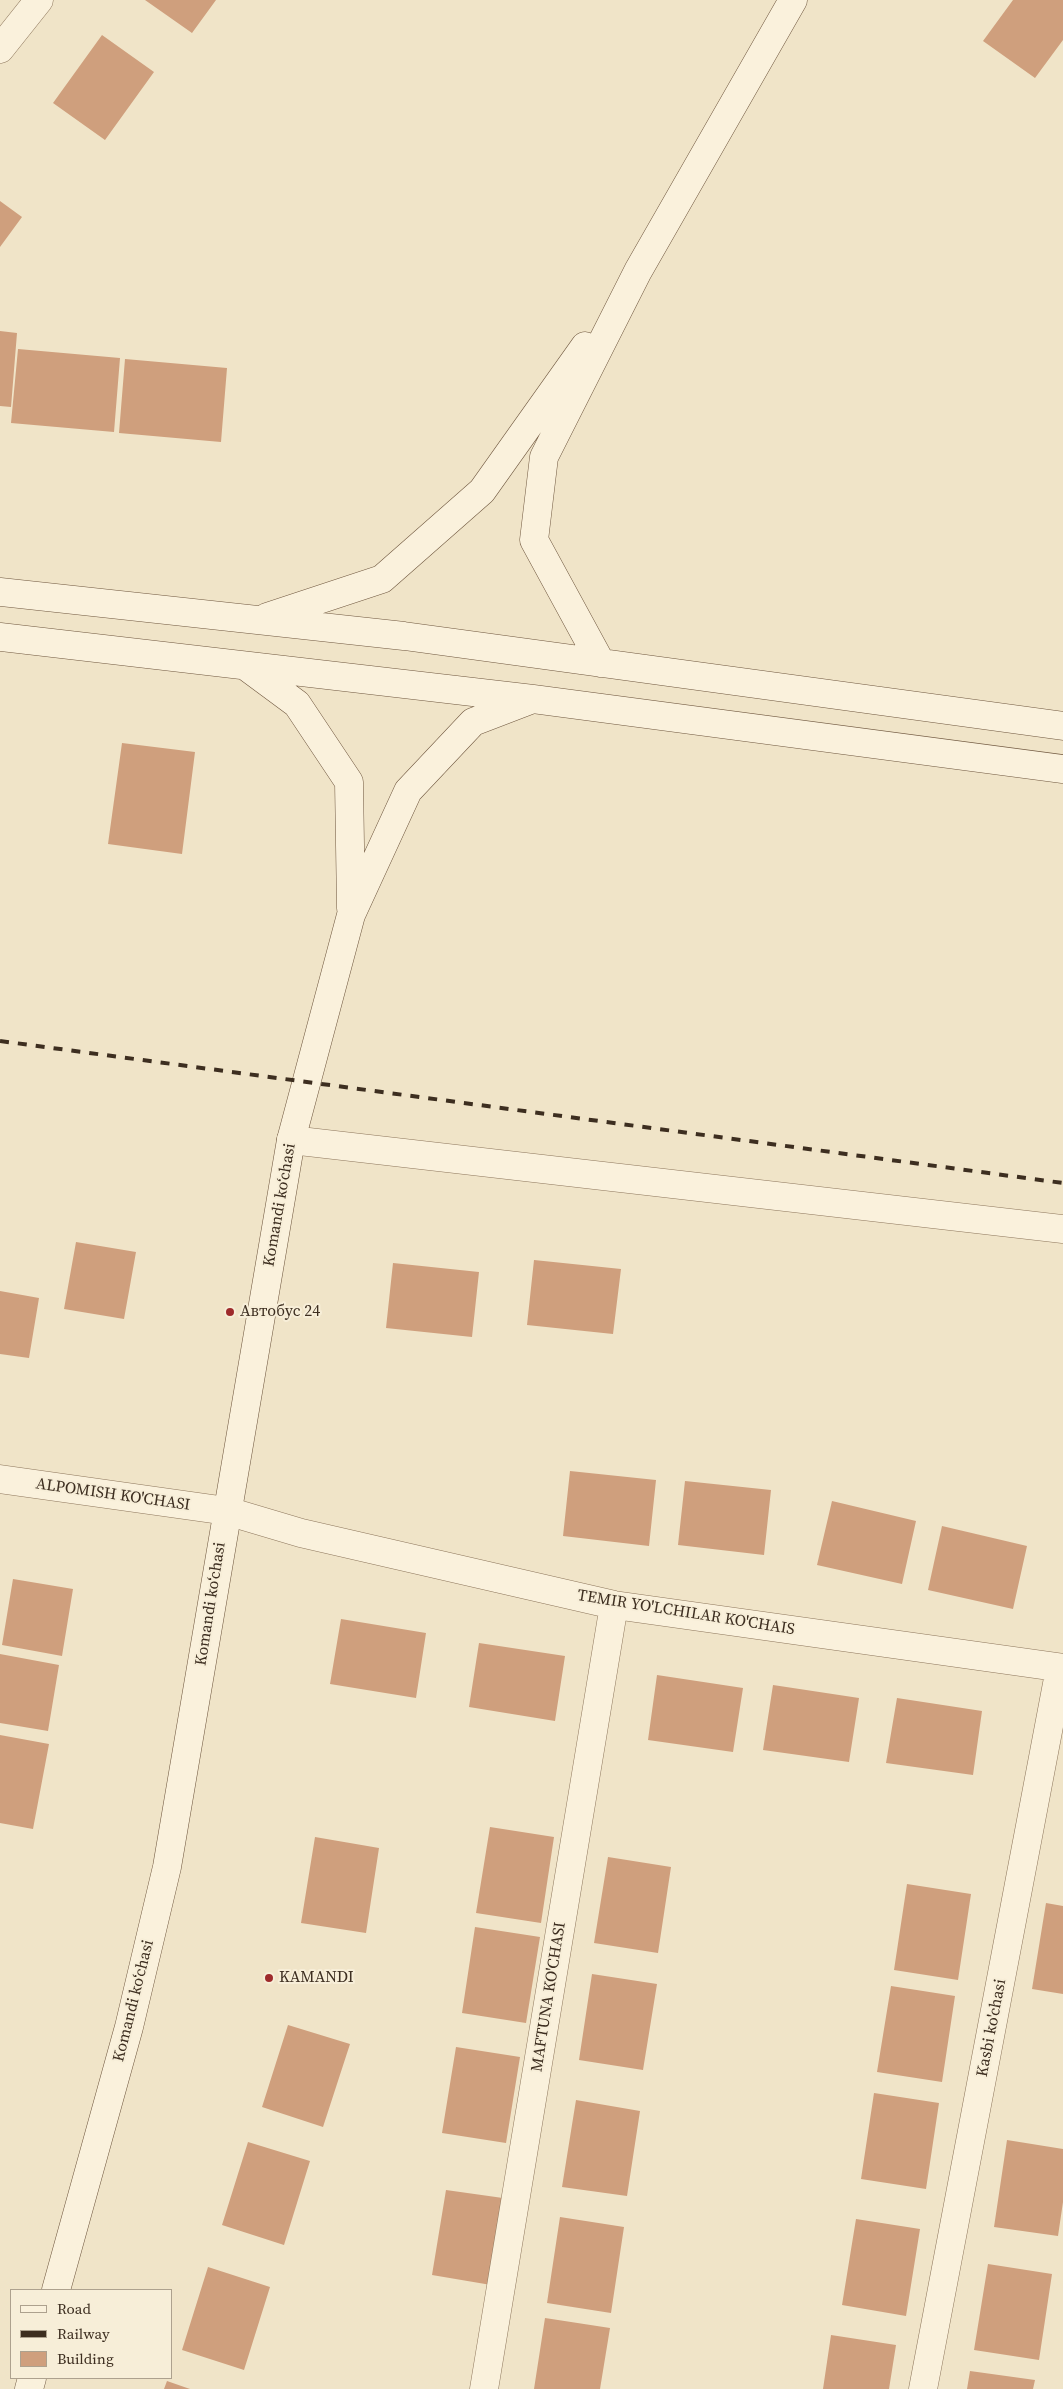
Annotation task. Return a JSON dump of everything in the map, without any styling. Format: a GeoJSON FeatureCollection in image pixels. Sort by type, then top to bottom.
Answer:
{"type":"FeatureCollection","features":[{"type":"Feature","properties":{"kind":"main road"},"geometry":{"type":"LineString","coordinates":[[0,49],[39,0]]}},
{"type":"Feature","properties":{"kind":"main road"},"geometry":{"type":"LineString","coordinates":[[601,664],[534,540],[544,457],[638,271],[793,0]]}},
{"type":"Feature","properties":{"kind":"main road"},"geometry":{"type":"LineString","coordinates":[[259,620],[382,579],[482,491],[638,271]]}},
{"type":"Feature","properties":{"kind":"main road"},"geometry":{"type":"LineString","coordinates":[[0,592],[404,636],[1063,726]]}},
{"type":"Feature","properties":{"kind":"main road"},"geometry":{"type":"LineString","coordinates":[[0,637],[533,699],[1063,769]]}},
{"type":"Feature","properties":{"kind":"main road","name":"Komandi ko‘chasi"},"geometry":{"type":"LineString","coordinates":[[246,666],[297,704],[348,782],[352,915]]}},
{"type":"Feature","properties":{"kind":"main road","name":"Komandi ko‘chasi"},"geometry":{"type":"LineString","coordinates":[[56,2289],[129,2027],[167,1868],[226,1511],[292,1140],[352,915],[408,791],[473,722],[533,699]]}},
{"type":"Feature","properties":{"kind":"main road"},"geometry":{"type":"LineString","coordinates":[[292,1140],[1063,1229]]}},
{"type":"Feature","properties":{"kind":"main road","name":"ALPOMISH KO'CHASI"},"geometry":{"type":"LineString","coordinates":[[0,1478],[226,1511]]}},
{"type":"Feature","properties":{"kind":"main road","name":"TEMIR YO'LCHILAR KO'CHAIS"},"geometry":{"type":"LineString","coordinates":[[226,1511],[300,1533],[614,1604],[1062,1668]]}},
{"type":"Feature","properties":{"kind":"main road","name":"MAFTUNA KO'CHASI"},"geometry":{"type":"LineString","coordinates":[[484,2389],[614,1604]]}},
{"type":"Feature","properties":{"kind":"main road","name":"Kasbi ko'chasi"},"geometry":{"type":"LineString","coordinates":[[924,2389],[1062,1668]]}},
{"type":"Feature","properties":{"kind":"building"},"geometry":{"type":"Polygon","coordinates":[[[145,0],[216,0],[192,33],[145,0]]]}},
{"type":"Feature","properties":{"kind":"building"},"geometry":{"type":"Polygon","coordinates":[[[1013,0],[1063,0],[1063,40],[1035,78],[983,41],[1013,0]]]}},
{"type":"Feature","properties":{"kind":"building"},"geometry":{"type":"Polygon","coordinates":[[[102,35],[154,72],[105,140],[53,103],[102,35]]]}},
{"type":"Feature","properties":{"kind":"building"},"geometry":{"type":"Polygon","coordinates":[[[0,201],[22,217],[0,247],[0,201]]]}},
{"type":"Feature","properties":{"kind":"building"},"geometry":{"type":"Polygon","coordinates":[[[0,331],[17,333],[11,407],[0,406],[0,331]]]}},
{"type":"Feature","properties":{"kind":"building"},"geometry":{"type":"Polygon","coordinates":[[[18,349],[120,358],[114,432],[11,423],[18,349]]]}},
{"type":"Feature","properties":{"kind":"building"},"geometry":{"type":"Polygon","coordinates":[[[125,359],[227,368],[221,442],[119,433],[125,359]]]}},
{"type":"Feature","properties":{"kind":"building"},"geometry":{"type":"Polygon","coordinates":[[[122,743],[195,752],[182,854],[108,844],[122,743]]]}},
{"type":"Feature","properties":{"kind":"building"},"geometry":{"type":"Polygon","coordinates":[[[76,1242],[136,1252],[124,1319],[64,1309],[76,1242]]]}},
{"type":"Feature","properties":{"kind":"building"},"geometry":{"type":"Polygon","coordinates":[[[534,1260],[621,1269],[613,1334],[527,1325],[534,1260]]]}},
{"type":"Feature","properties":{"kind":"building"},"geometry":{"type":"Polygon","coordinates":[[[393,1263],[479,1272],[472,1337],[386,1328],[393,1263]]]}},
{"type":"Feature","properties":{"kind":"building"},"geometry":{"type":"Polygon","coordinates":[[[0,1291],[39,1298],[29,1358],[0,1354],[0,1291]]]}},
{"type":"Feature","properties":{"kind":"building"},"geometry":{"type":"Polygon","coordinates":[[[570,1471],[656,1480],[649,1546],[563,1536],[570,1471]]]}},
{"type":"Feature","properties":{"kind":"building"},"geometry":{"type":"Polygon","coordinates":[[[685,1481],[771,1490],[764,1555],[678,1545],[685,1481]]]}},
{"type":"Feature","properties":{"kind":"building"},"geometry":{"type":"Polygon","coordinates":[[[832,1501],[916,1521],[902,1584],[817,1565],[832,1501]]]}},
{"type":"Feature","properties":{"kind":"building"},"geometry":{"type":"Polygon","coordinates":[[[942,1526],[1027,1546],[1013,1609],[928,1590],[942,1526]]]}},
{"type":"Feature","properties":{"kind":"building"},"geometry":{"type":"Polygon","coordinates":[[[13,1579],[73,1589],[62,1656],[2,1645],[13,1579]]]}},
{"type":"Feature","properties":{"kind":"building"},"geometry":{"type":"Polygon","coordinates":[[[341,1619],[426,1633],[416,1698],[330,1684],[341,1619]]]}},
{"type":"Feature","properties":{"kind":"building"},"geometry":{"type":"Polygon","coordinates":[[[479,1643],[565,1656],[555,1721],[469,1707],[479,1643]]]}},
{"type":"Feature","properties":{"kind":"building"},"geometry":{"type":"Polygon","coordinates":[[[0,1654],[59,1665],[48,1731],[0,1723],[0,1654]]]}},
{"type":"Feature","properties":{"kind":"building"},"geometry":{"type":"Polygon","coordinates":[[[657,1675],[743,1688],[733,1752],[648,1740],[657,1675]]]}},
{"type":"Feature","properties":{"kind":"building"},"geometry":{"type":"Polygon","coordinates":[[[773,1685],[859,1698],[849,1762],[763,1750],[773,1685]]]}},
{"type":"Feature","properties":{"kind":"building"},"geometry":{"type":"Polygon","coordinates":[[[897,1698],[982,1711],[973,1775],[886,1763],[897,1698]]]}},
{"type":"Feature","properties":{"kind":"building"},"geometry":{"type":"Polygon","coordinates":[[[0,1735],[49,1744],[33,1829],[0,1823],[0,1735]]]}},
{"type":"Feature","properties":{"kind":"building"},"geometry":{"type":"Polygon","coordinates":[[[490,1827],[554,1837],[541,1923],[476,1913],[490,1827]]]}},
{"type":"Feature","properties":{"kind":"building"},"geometry":{"type":"Polygon","coordinates":[[[315,1837],[379,1848],[366,1933],[301,1923],[315,1837]]]}},
{"type":"Feature","properties":{"kind":"building"},"geometry":{"type":"Polygon","coordinates":[[[608,1857],[671,1867],[658,1953],[594,1943],[608,1857]]]}},
{"type":"Feature","properties":{"kind":"building"},"geometry":{"type":"Polygon","coordinates":[[[907,1884],[971,1894],[958,1980],[894,1970],[907,1884]]]}},
{"type":"Feature","properties":{"kind":"building"},"geometry":{"type":"Polygon","coordinates":[[[1046,1903],[1063,1906],[1063,1994],[1032,1989],[1046,1903]]]}},
{"type":"Feature","properties":{"kind":"building"},"geometry":{"type":"Polygon","coordinates":[[[475,1927],[540,1937],[526,2023],[462,2013],[475,1927]]]}},
{"type":"Feature","properties":{"kind":"building"},"geometry":{"type":"Polygon","coordinates":[[[592,1974],[657,1984],[643,2070],[579,2060],[592,1974]]]}},
{"type":"Feature","properties":{"kind":"building"},"geometry":{"type":"Polygon","coordinates":[[[891,1986],[955,1996],[942,2082],[877,2072],[891,1986]]]}},
{"type":"Feature","properties":{"kind":"building"},"geometry":{"type":"Polygon","coordinates":[[[288,2025],[350,2044],[323,2127],[262,2107],[288,2025]]]}},
{"type":"Feature","properties":{"kind":"building"},"geometry":{"type":"Polygon","coordinates":[[[456,2047],[520,2057],[506,2143],[442,2133],[456,2047]]]}},
{"type":"Feature","properties":{"kind":"building"},"geometry":{"type":"Polygon","coordinates":[[[874,2093],[939,2103],[926,2189],[861,2179],[874,2093]]]}},
{"type":"Feature","properties":{"kind":"building"},"geometry":{"type":"Polygon","coordinates":[[[576,2100],[640,2111],[627,2196],[562,2187],[576,2100]]]}},
{"type":"Feature","properties":{"kind":"building"},"geometry":{"type":"Polygon","coordinates":[[[1007,2140],[1063,2149],[1063,2202],[1058,2236],[994,2227],[1007,2140]]]}},
{"type":"Feature","properties":{"kind":"building"},"geometry":{"type":"Polygon","coordinates":[[[248,2142],[310,2161],[284,2245],[222,2225],[248,2142]]]}},
{"type":"Feature","properties":{"kind":"building"},"geometry":{"type":"Polygon","coordinates":[[[446,2190],[510,2199],[497,2286],[432,2275],[446,2190]]]}},
{"type":"Feature","properties":{"kind":"building"},"geometry":{"type":"Polygon","coordinates":[[[560,2217],[624,2227],[611,2313],[547,2303],[560,2217]]]}},
{"type":"Feature","properties":{"kind":"building"},"geometry":{"type":"Polygon","coordinates":[[[856,2219],[920,2229],[906,2316],[842,2305],[856,2219]]]}},
{"type":"Feature","properties":{"kind":"building"},"geometry":{"type":"Polygon","coordinates":[[[988,2264],[1052,2274],[1039,2360],[974,2350],[988,2264]]]}},
{"type":"Feature","properties":{"kind":"building"},"geometry":{"type":"Polygon","coordinates":[[[208,2267],[270,2287],[244,2370],[182,2350],[208,2267]]]}},
{"type":"Feature","properties":{"kind":"building"},"geometry":{"type":"Polygon","coordinates":[[[545,2318],[610,2328],[600,2389],[534,2389],[545,2318]]]}},
{"type":"Feature","properties":{"kind":"building"},"geometry":{"type":"Polygon","coordinates":[[[831,2335],[896,2345],[889,2389],[823,2389],[831,2335]]]}},
{"type":"Feature","properties":{"kind":"building"},"geometry":{"type":"Polygon","coordinates":[[[970,2371],[1035,2380],[1033,2389],[967,2389],[970,2371]]]}},
{"type":"Feature","properties":{"kind":"building"},"geometry":{"type":"Polygon","coordinates":[[[167,2381],[190,2389],[164,2389],[167,2381]]]}},
{"type":"Feature","properties":{"kind":"railway"},"geometry":{"type":"LineString","coordinates":[[0,1041],[1063,1183]]}},
{"type":"Feature","properties":{"kind":"place","name":"Автобус 24"},"geometry":{"type":"Point","coordinates":[230,1312]}},
{"type":"Feature","properties":{"kind":"place","name":"KAMANDI"},"geometry":{"type":"Point","coordinates":[269,1978]}}]}
